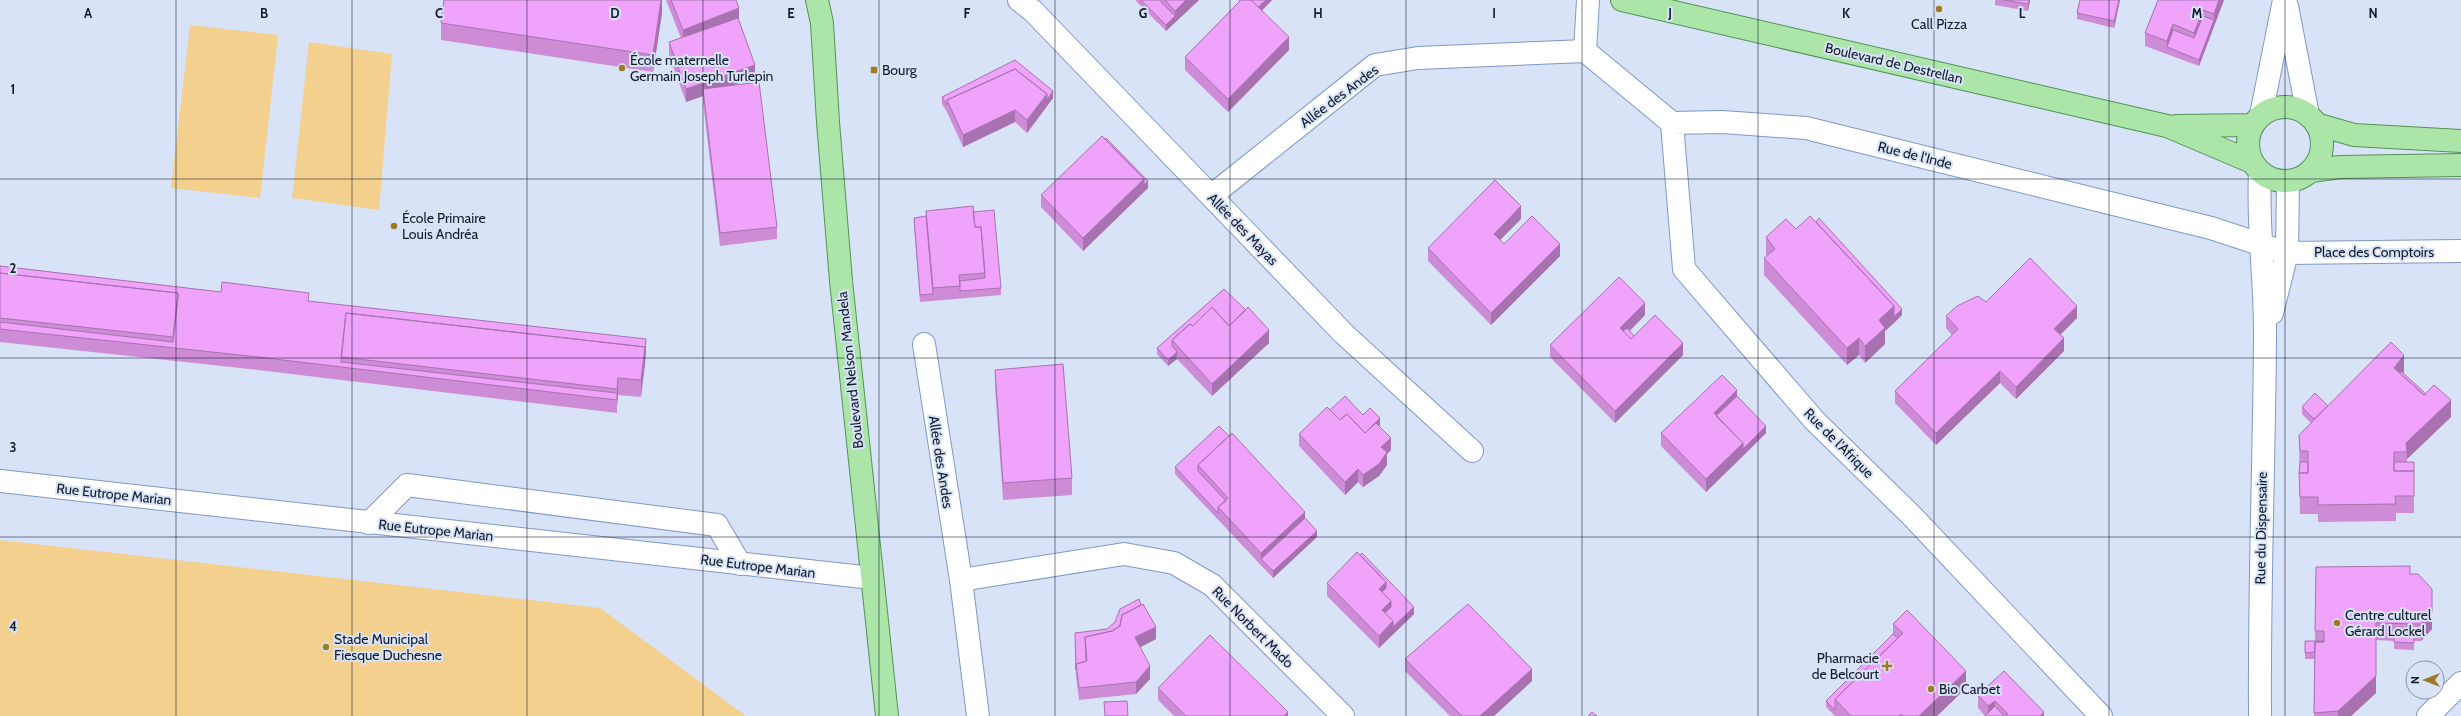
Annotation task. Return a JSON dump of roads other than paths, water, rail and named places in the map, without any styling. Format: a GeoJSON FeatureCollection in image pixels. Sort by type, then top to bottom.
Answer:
{"type":"FeatureCollection","features":[{"type":"Feature","properties":{"kind":"main road","name":"Boulevard Nelson Mandela"},"geometry":{"type":"LineString","coordinates":[[816,0],[822,23],[828,122],[841,281],[887,716]]}},
{"type":"Feature","properties":{"kind":"main road","name":"Boulevard Nelson Mandela"},"geometry":{"type":"LineString","coordinates":[[822,23],[832,0]]}},
{"type":"Feature","properties":{"kind":"main road","name":"Boulevard de Destrellan"},"geometry":{"type":"LineString","coordinates":[[1622,0],[2167,126],[2256,167]]}},
{"type":"Feature","properties":{"kind":"main road"},"geometry":{"type":"LineString","coordinates":[[2461,141],[2354,135],[2312,120],[2297,109],[2284,107],[2272,110],[2257,120],[2249,137],[2248,150],[2256,167],[2268,177],[2288,181],[2300,178],[2311,171],[2340,167],[2461,164]]}},
{"type":"Feature","properties":{"kind":"main road","name":"Boulevard de Destrellan"},"geometry":{"type":"LineString","coordinates":[[2167,126],[2257,120]]}},
{"type":"Feature","properties":{"kind":"main road"},"geometry":{"type":"LineString","coordinates":[[2311,171],[2318,160],[2322,149],[2321,136],[2312,120]]}},
{"type":"Feature","properties":{"kind":"street","name":"Allée des Mayas"},"geometry":{"type":"LineString","coordinates":[[1019,0],[1033,12],[1344,334],[1472,451]]}},
{"type":"Feature","properties":{"kind":"street"},"geometry":{"type":"LineString","coordinates":[[1588,0],[1585,51],[1672,123]]}},
{"type":"Feature","properties":{"kind":"street"},"geometry":{"type":"LineString","coordinates":[[2285,0],[2312,120]]}},
{"type":"Feature","properties":{"kind":"street"},"geometry":{"type":"LineString","coordinates":[[2257,120],[2285,0]]}},
{"type":"Feature","properties":{"kind":"street","name":"Allée des Andes"},"geometry":{"type":"LineString","coordinates":[[1211,196],[1375,65],[1418,58],[1585,51]]}},
{"type":"Feature","properties":{"kind":"street","name":"Rue de l'Inde"},"geometry":{"type":"LineString","coordinates":[[1672,123],[1722,122],[1806,128],[2211,228],[2263,243],[2287,253]]}},
{"type":"Feature","properties":{"kind":"street","name":"Rue de l'Afrique"},"geometry":{"type":"LineString","coordinates":[[1672,123],[1684,269],[1814,420],[1911,515],[2101,716]]}},
{"type":"Feature","properties":{"kind":"street","name":"Rue du Dispensaire"},"geometry":{"type":"LineString","coordinates":[[2256,167],[2263,243],[2265,339],[2259,616],[2260,716]]}},
{"type":"Feature","properties":{"kind":"street","name":"Rue du Dispensaire"},"geometry":{"type":"LineString","coordinates":[[2265,339],[2287,253],[2288,181]]}},
{"type":"Feature","properties":{"kind":"street","name":"Place des Comptoirs"},"geometry":{"type":"LineString","coordinates":[[2287,253],[2461,251]]}},
{"type":"Feature","properties":{"kind":"street","name":"Allée des Andes"},"geometry":{"type":"LineString","coordinates":[[924,344],[960,580],[978,716]]}},
{"type":"Feature","properties":{"kind":"street","name":"Rue Eutrope Marian"},"geometry":{"type":"LineString","coordinates":[[0,481],[872,578]]}},
{"type":"Feature","properties":{"kind":"street"},"geometry":{"type":"LineString","coordinates":[[368,523],[407,485],[717,525],[740,564]]}},
{"type":"Feature","properties":{"kind":"street","name":"Rue Norbert Mado"},"geometry":{"type":"LineString","coordinates":[[960,580],[1124,554],[1174,563],[1212,585],[1343,716]]}},
{"type":"Feature","properties":{"kind":"street"},"geometry":{"type":"LineString","coordinates":[[2428,716],[2461,683]]}},
{"type":"Feature","properties":{"kind":"place","name":"Call Pizza"},"geometry":{"type":"Point","coordinates":[1939,9]}},
{"type":"Feature","properties":{"kind":"place","name":"École maternelle Germain Joseph Turlepin"},"geometry":{"type":"Point","coordinates":[622,68]}},
{"type":"Feature","properties":{"kind":"place","name":"Bourg"},"geometry":{"type":"Point","coordinates":[874,70]}},
{"type":"Feature","properties":{"kind":"place","name":"École Primaire Louis Andréa"},"geometry":{"type":"Point","coordinates":[394,226]}},
{"type":"Feature","properties":{"kind":"place","name":"Centre culturel Gérard Lockel"},"geometry":{"type":"Point","coordinates":[2337,623]}},
{"type":"Feature","properties":{"kind":"place","name":"Stade Municipal Fiesque Duchesne"},"geometry":{"type":"Point","coordinates":[326,647]}},
{"type":"Feature","properties":{"kind":"place","name":"Pharmacie de Belcourt"},"geometry":{"type":"Point","coordinates":[1887,666]}},
{"type":"Feature","properties":{"kind":"place","name":"Bio Carbet"},"geometry":{"type":"Point","coordinates":[1931,689]}}]}
